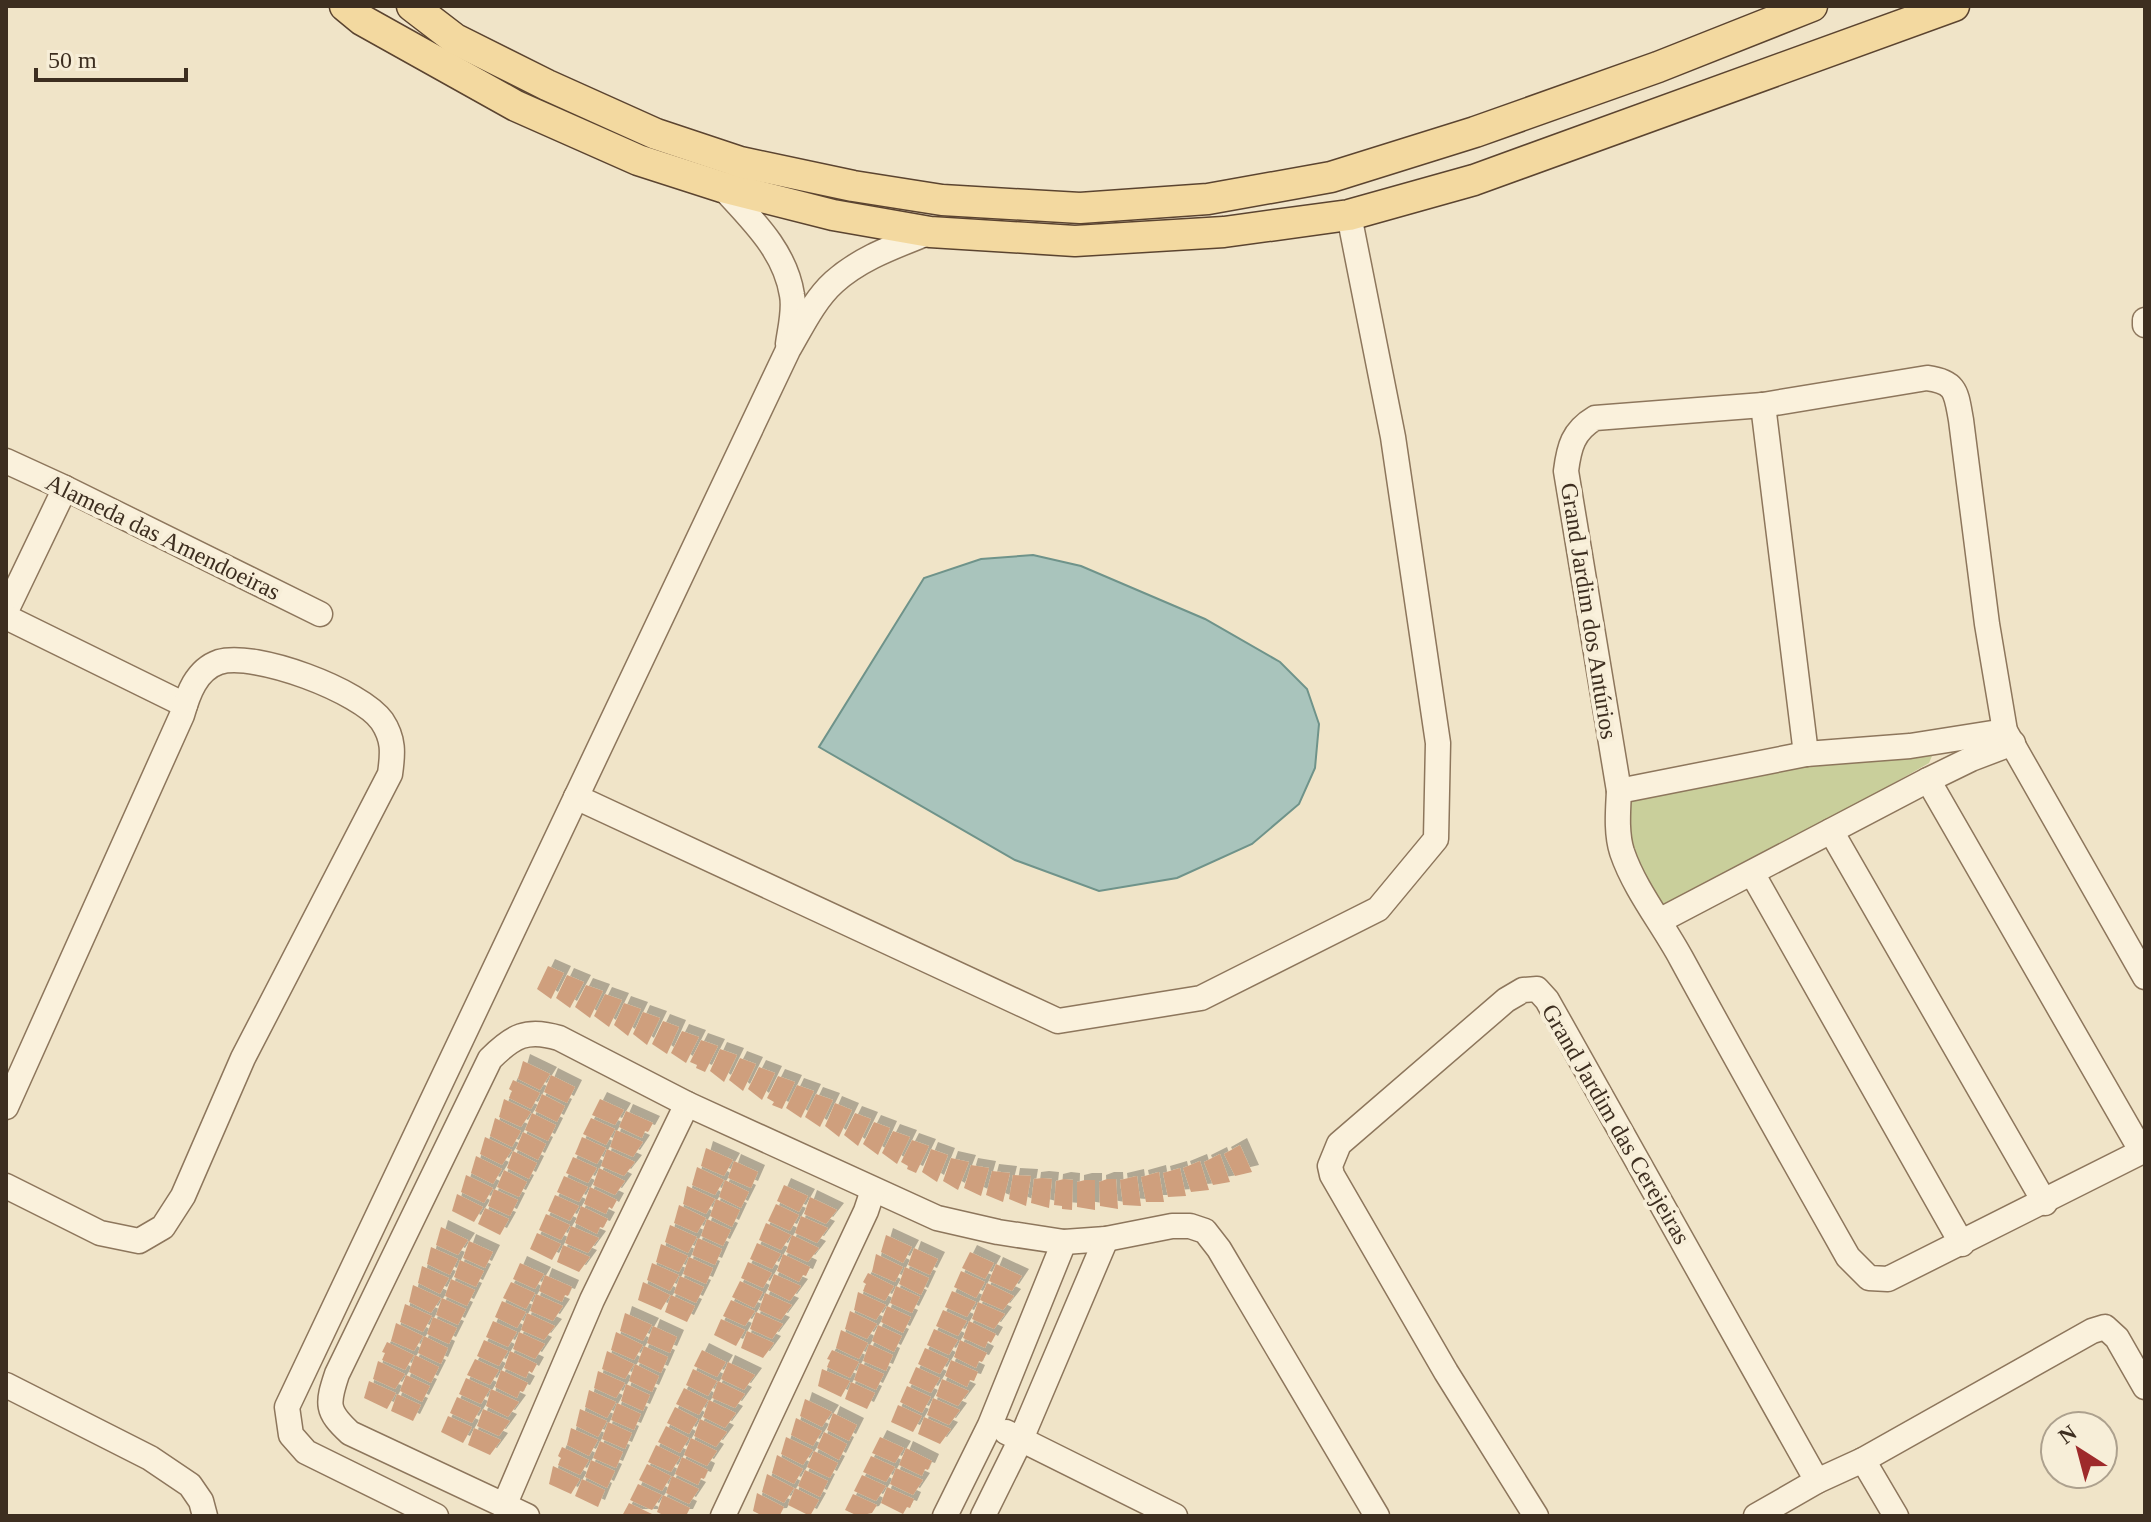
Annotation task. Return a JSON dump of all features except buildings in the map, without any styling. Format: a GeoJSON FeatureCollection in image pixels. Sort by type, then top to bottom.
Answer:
{"type":"FeatureCollection","features":[{"type":"Feature","properties":{"kind":"main road"},"geometry":{"type":"LineString","coordinates":[[345,6],[362,20],[516,106],[638,160],[722,187],[833,215],[930,232],[1075,241],[1224,232],[1349,215],[1474,180],[1954,6]]}},
{"type":"Feature","properties":{"kind":"main road"},"geometry":{"type":"LineString","coordinates":[[412,6],[455,39],[547,85],[656,134],[740,162],[853,186],[942,200],[1080,208],[1208,199],[1331,177],[1475,132],[1658,67],[1812,6]]}},
{"type":"Feature","properties":{"kind":"street"},"geometry":{"type":"LineString","coordinates":[[722,187],[775,249],[785,268],[793,297],[788,350]]}},
{"type":"Feature","properties":{"kind":"street"},"geometry":{"type":"LineString","coordinates":[[576,797],[1058,1021],[1201,998],[1378,909],[1436,839],[1438,743],[1393,437],[1349,215]]}},
{"type":"Feature","properties":{"kind":"street"},"geometry":{"type":"LineString","coordinates":[[436,1516],[306,1452],[291,1435],[287,1407],[788,350],[833,283],[868,257],[930,232]]}},
{"type":"Feature","properties":{"kind":"street","name":"Grand Jardim dos Antúrios"},"geometry":{"type":"LineString","coordinates":[[1928,780],[2144,1151],[1888,1279],[1869,1278],[1848,1257],[1661,920],[1632,876],[1621,849],[1619,791],[1566,471],[1569,445],[1582,426],[1595,418],[1763,405],[1927,378],[1944,380],[1953,388],[1961,420],[1987,624],[2009,737],[2145,977]]}},
{"type":"Feature","properties":{"kind":"street"},"geometry":{"type":"LineString","coordinates":[[1763,405],[1806,754]]}},
{"type":"Feature","properties":{"kind":"street","name":"Alameda das Amendoeiras"},"geometry":{"type":"LineString","coordinates":[[6,461],[320,614]]}},
{"type":"Feature","properties":{"kind":"street"},"geometry":{"type":"LineString","coordinates":[[6,611],[65,488]]}},
{"type":"Feature","properties":{"kind":"street"},"geometry":{"type":"LineString","coordinates":[[6,617],[185,705]]}},
{"type":"Feature","properties":{"kind":"street"},"geometry":{"type":"LineString","coordinates":[[6,1107],[190,689],[204,672],[219,663],[239,661],[283,668],[332,685],[380,718],[394,747],[390,774],[243,1058],[183,1196],[163,1227],[139,1241],[100,1233],[6,1186]]}},
{"type":"Feature","properties":{"kind":"street"},"geometry":{"type":"LineString","coordinates":[[1619,791],[1806,754],[2009,737]]}},
{"type":"Feature","properties":{"kind":"street"},"geometry":{"type":"LineString","coordinates":[[1661,920],[2009,737]]}},
{"type":"Feature","properties":{"kind":"street"},"geometry":{"type":"LineString","coordinates":[[1831,831],[2045,1203]]}},
{"type":"Feature","properties":{"kind":"street"},"geometry":{"type":"LineString","coordinates":[[1752,873],[1962,1244]]}},
{"type":"Feature","properties":{"kind":"street","name":"Grand Jardim das Cerejeiras"},"geometry":{"type":"LineString","coordinates":[[1536,1516],[1446,1372],[1332,1175],[1330,1166],[1339,1144],[1506,1000],[1523,990],[1537,989],[1547,1000],[1817,1481]]}},
{"type":"Feature","properties":{"kind":"street"},"geometry":{"type":"LineString","coordinates":[[527,1516],[350,1433],[332,1415],[330,1406],[337,1374],[490,1059],[506,1042],[527,1033],[550,1035],[687,1104],[937,1218],[998,1232],[1064,1242],[1106,1239],[1172,1226],[1190,1226],[1205,1231],[1219,1249],[1377,1516]]}},
{"type":"Feature","properties":{"kind":"street"},"geometry":{"type":"LineString","coordinates":[[504,1506],[592,1300],[687,1104]]}},
{"type":"Feature","properties":{"kind":"street"},"geometry":{"type":"LineString","coordinates":[[723,1516],[866,1211],[873,1190]]}},
{"type":"Feature","properties":{"kind":"street"},"geometry":{"type":"LineString","coordinates":[[983,1516],[1021,1439],[1106,1239]]}},
{"type":"Feature","properties":{"kind":"street"},"geometry":{"type":"LineString","coordinates":[[945,1516],[990,1425],[1064,1242]]}},
{"type":"Feature","properties":{"kind":"street"},"geometry":{"type":"LineString","coordinates":[[1756,1516],[1817,1481],[1863,1460],[2076,1339],[2105,1327],[2117,1338],[2145,1387]]}},
{"type":"Feature","properties":{"kind":"street"},"geometry":{"type":"LineString","coordinates":[[6,1385],[163,1466],[190,1485],[201,1501],[205,1516]]}},
{"type":"Feature","properties":{"kind":"street"},"geometry":{"type":"LineString","coordinates":[[990,1425],[1175,1516]]}},
{"type":"Feature","properties":{"kind":"street"},"geometry":{"type":"LineString","coordinates":[[1863,1460],[1896,1516]]}},
{"type":"Feature","properties":{"kind":"green space"},"geometry":{"type":"Polygon","coordinates":[[[1927,751],[1932,756],[1929,763],[1682,904],[1663,905],[1645,884],[1631,855],[1625,825],[1627,811],[1635,798],[1649,788],[1927,751]]]}},
{"type":"Feature","properties":{"kind":"water"},"geometry":{"type":"Polygon","coordinates":[[[1033,555],[1081,566],[1205,619],[1280,662],[1307,689],[1319,724],[1315,768],[1299,804],[1252,844],[1177,878],[1099,891],[1015,860],[819,747],[924,578],[981,559],[1033,555]]]}}]}
